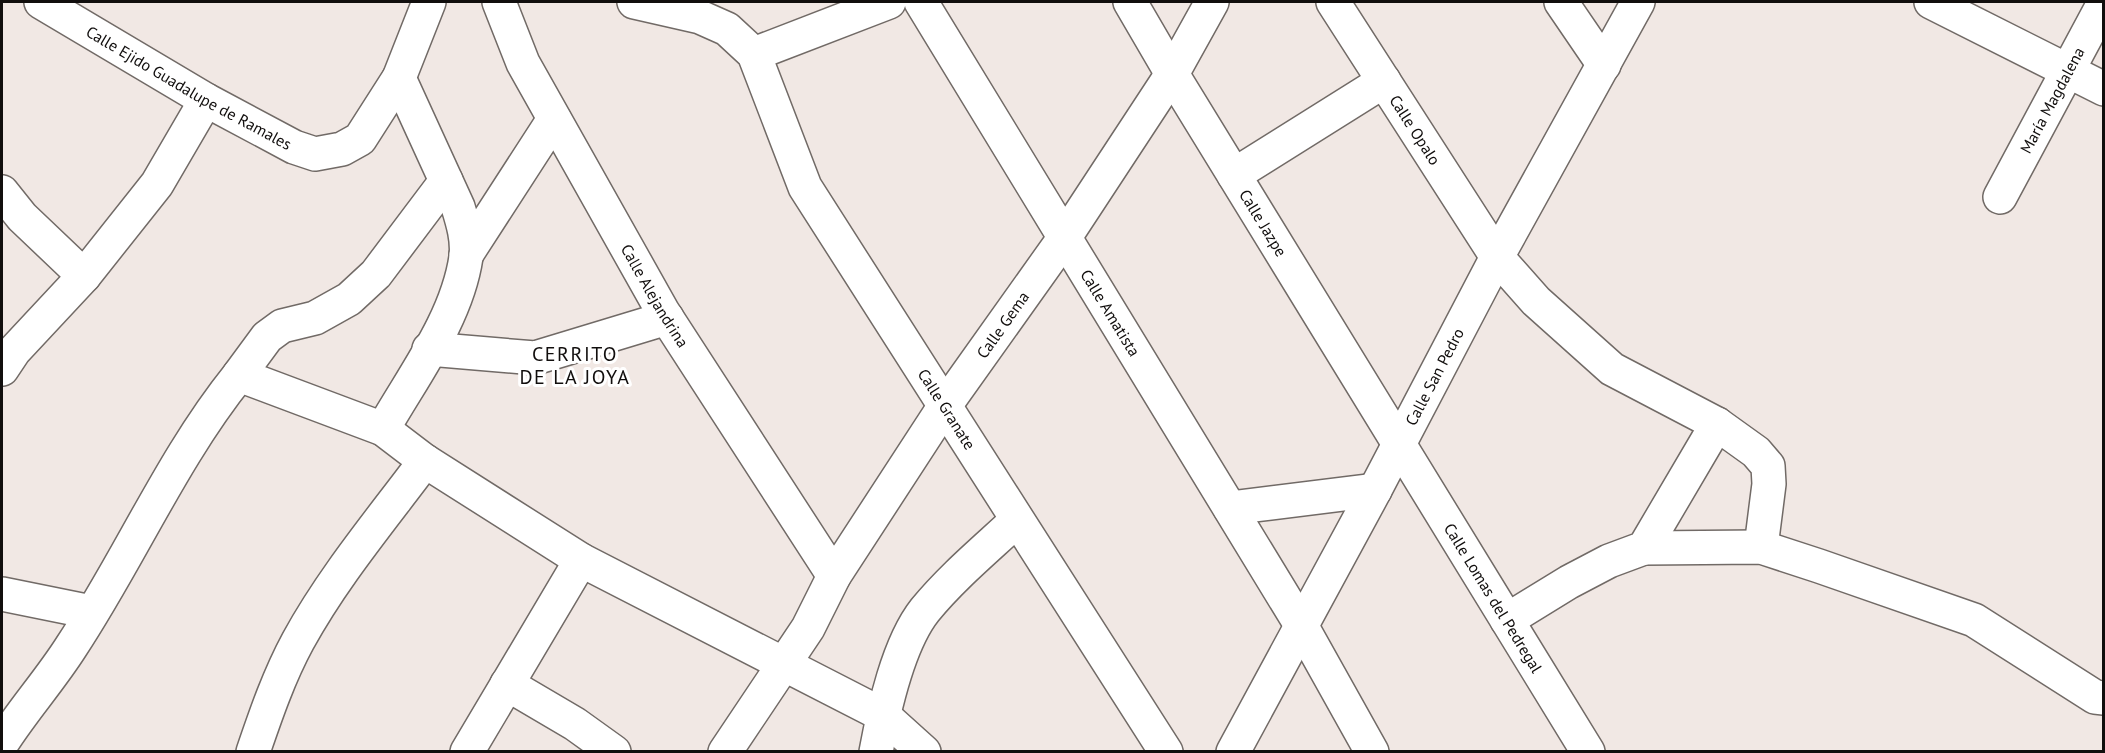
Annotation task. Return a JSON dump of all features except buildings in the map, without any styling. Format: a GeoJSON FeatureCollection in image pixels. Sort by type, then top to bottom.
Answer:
{"type":"FeatureCollection","features":[{"type":"Feature","properties":{"kind":"street","name":"Calle Ejido Guadalupe de Ramales"},"geometry":{"type":"LineString","coordinates":[[41,2],[206,100],[294,147],[315,154],[342,149],[360,139],[399,78]]}},
{"type":"Feature","properties":{"kind":"street"},"geometry":{"type":"LineString","coordinates":[[383,429],[445,321],[461,281],[466,255],[465,229],[446,181],[399,78],[429,2]]}},
{"type":"Feature","properties":{"kind":"street","name":"Calle Alejandrina"},"geometry":{"type":"LineString","coordinates":[[499,2],[523,63],[667,318],[834,576]]}},
{"type":"Feature","properties":{"kind":"street"},"geometry":{"type":"LineString","coordinates":[[634,2],[700,17],[727,29],[754,54],[889,2]]}},
{"type":"Feature","properties":{"kind":"street","name":"Calle Amatista"},"geometry":{"type":"LineString","coordinates":[[921,2],[1301,625],[1372,752]]}},
{"type":"Feature","properties":{"kind":"street","name":"Calle Jazpe"},"geometry":{"type":"LineString","coordinates":[[1130,2],[1400,443]]}},
{"type":"Feature","properties":{"kind":"street","name":"Calle Gema"},"geometry":{"type":"LineString","coordinates":[[725,752],[808,628],[834,576],[944,407],[1065,237],[1172,74],[1212,2]]}},
{"type":"Feature","properties":{"kind":"street","name":"Calle Opalo"},"geometry":{"type":"LineString","coordinates":[[1333,2],[1497,257],[1551,315],[1612,369],[1717,424],[1756,452],[1768,466],[1769,484],[1761,547]]}},
{"type":"Feature","properties":{"kind":"street"},"geometry":{"type":"LineString","coordinates":[[1562,2],[1604,65]]}},
{"type":"Feature","properties":{"kind":"street","name":"Calle San Pedro"},"geometry":{"type":"LineString","coordinates":[[1233,752],[1375,490],[1497,257],[1638,2]]}},
{"type":"Feature","properties":{"kind":"street"},"geometry":{"type":"LineString","coordinates":[[1931,2],[2103,89]]}},
{"type":"Feature","properties":{"kind":"street","name":"María Magdalena"},"geometry":{"type":"LineString","coordinates":[[2000,197],[2103,3]]}},
{"type":"Feature","properties":{"kind":"street","name":"Calle Granate"},"geometry":{"type":"LineString","coordinates":[[754,54],[805,187],[1166,752]]}},
{"type":"Feature","properties":{"kind":"street"},"geometry":{"type":"LineString","coordinates":[[1234,175],[1384,81]]}},
{"type":"Feature","properties":{"kind":"street"},"geometry":{"type":"LineString","coordinates":[[6,355],[84,276],[157,184],[206,100]]}},
{"type":"Feature","properties":{"kind":"street"},"geometry":{"type":"LineString","coordinates":[[466,255],[554,119]]}},
{"type":"Feature","properties":{"kind":"street"},"geometry":{"type":"LineString","coordinates":[[2,743],[72,647],[147,515],[222,396],[267,337],[282,326],[315,318],[349,299],[370,280],[446,181]]}},
{"type":"Feature","properties":{"kind":"street"},"geometry":{"type":"LineString","coordinates":[[2,192],[22,217],[84,276]]}},
{"type":"Feature","properties":{"kind":"street"},"geometry":{"type":"LineString","coordinates":[[429,349],[535,358],[667,318]]}},
{"type":"Feature","properties":{"kind":"street"},"geometry":{"type":"LineString","coordinates":[[239,375],[383,429],[425,461],[581,561],[883,715],[924,752]]}},
{"type":"Feature","properties":{"kind":"street"},"geometry":{"type":"LineString","coordinates":[[1644,548],[1717,424]]}},
{"type":"Feature","properties":{"kind":"street","name":"Calle Lomas del Pedregal"},"geometry":{"type":"LineString","coordinates":[[1400,443],[1588,752]]}},
{"type":"Feature","properties":{"kind":"street"},"geometry":{"type":"LineString","coordinates":[[253,752],[278,684],[298,641],[330,589],[425,461]]}},
{"type":"Feature","properties":{"kind":"street"},"geometry":{"type":"LineString","coordinates":[[1230,508],[1375,490]]}},
{"type":"Feature","properties":{"kind":"street"},"geometry":{"type":"LineString","coordinates":[[876,752],[883,715],[905,646],[924,611],[1017,520]]}},
{"type":"Feature","properties":{"kind":"street"},"geometry":{"type":"LineString","coordinates":[[1507,620],[1569,582],[1609,561],[1644,548],[1761,547],[1974,620],[2026,656],[2095,697],[2103,698]]}},
{"type":"Feature","properties":{"kind":"street"},"geometry":{"type":"LineString","coordinates":[[467,752],[581,561]]}},
{"type":"Feature","properties":{"kind":"street"},"geometry":{"type":"LineString","coordinates":[[2,594],[91,612]]}},
{"type":"Feature","properties":{"kind":"street"},"geometry":{"type":"LineString","coordinates":[[507,684],[575,724],[614,752]]}},
{"type":"Feature","properties":{"kind":"district","name":"CERRITO DE LA JOYA"},"geometry":{"type":"Point","coordinates":[575,366]}}]}
